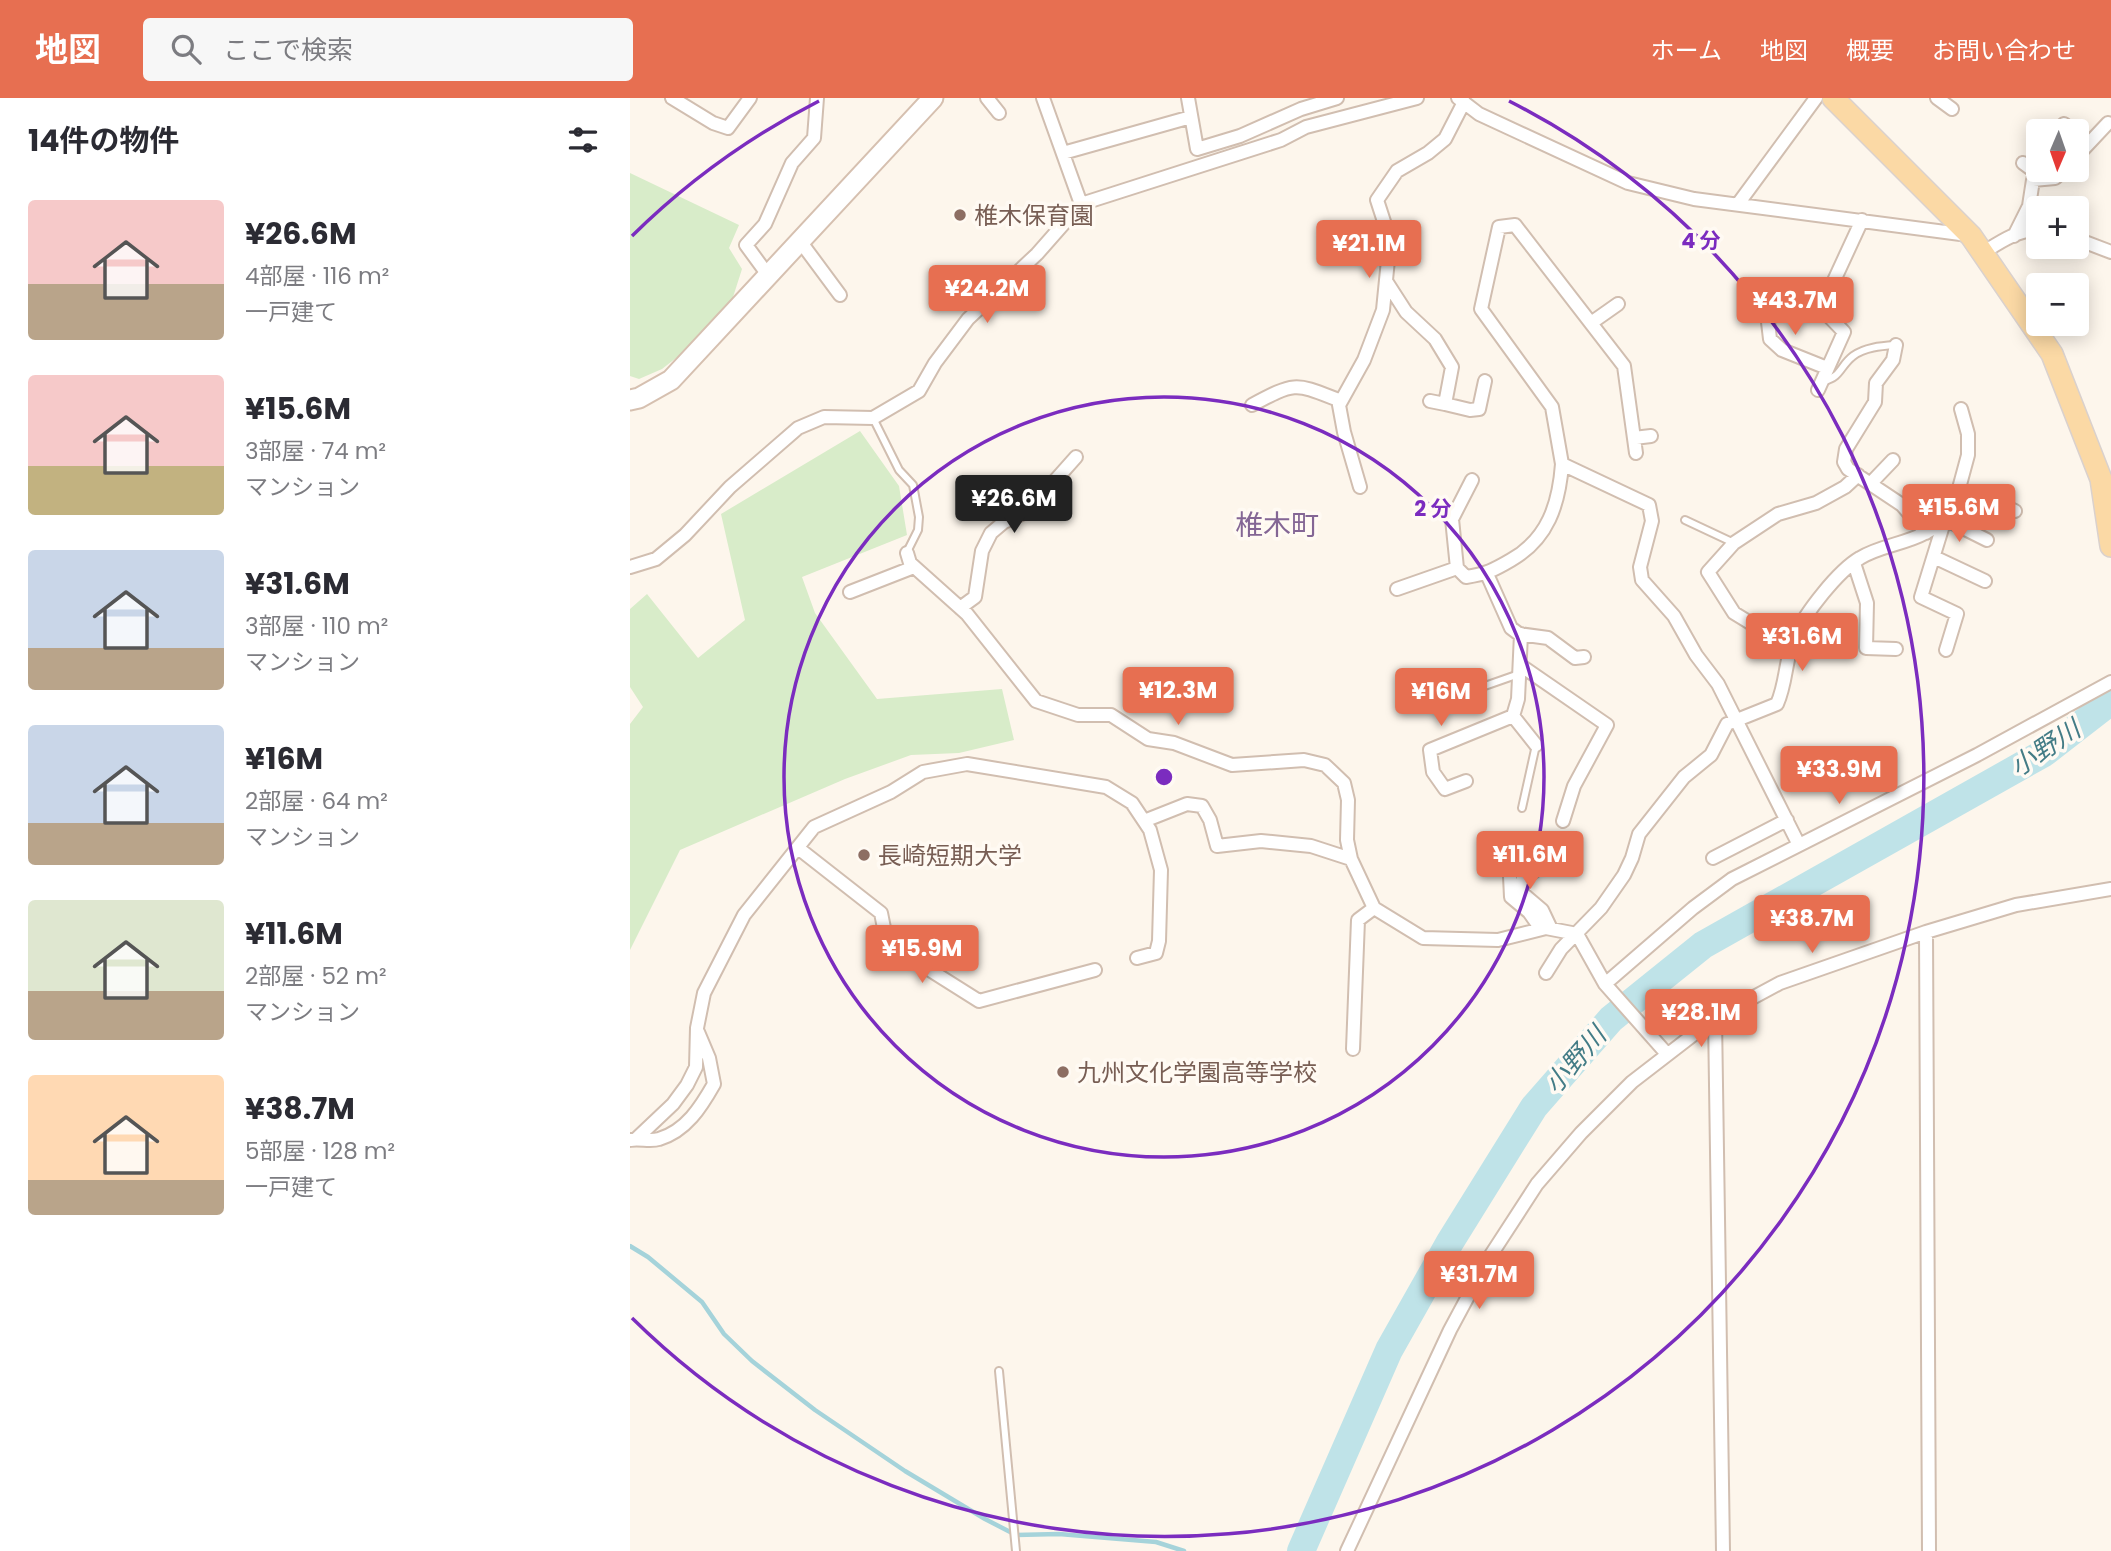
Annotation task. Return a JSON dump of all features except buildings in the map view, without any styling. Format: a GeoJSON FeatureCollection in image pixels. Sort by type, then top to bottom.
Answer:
{"type":"FeatureCollection","features":[{"type":"Feature","properties":{"kind":"main road"},"geometry":{"type":"LineString","coordinates":[[1833,98],[1978,244],[2052,354],[2106,477],[2111,546]]}},
{"type":"Feature","properties":{"kind":"street"},"geometry":{"type":"LineString","coordinates":[[672,98],[713,123],[729,128],[750,98]]}},
{"type":"Feature","properties":{"kind":"street"},"geometry":{"type":"LineString","coordinates":[[768,275],[746,245],[765,224],[792,163],[814,138],[817,98]]}},
{"type":"Feature","properties":{"kind":"street"},"geometry":{"type":"LineString","coordinates":[[630,400],[639,398],[671,380],[933,98]]}},
{"type":"Feature","properties":{"kind":"street"},"geometry":{"type":"LineString","coordinates":[[987,98],[999,113]]}},
{"type":"Feature","properties":{"kind":"street"},"geometry":{"type":"LineString","coordinates":[[1043,98],[1081,204]]}},
{"type":"Feature","properties":{"kind":"street"},"geometry":{"type":"LineString","coordinates":[[1188,98],[1197,149],[1240,136],[1301,109],[1337,98]]}},
{"type":"Feature","properties":{"kind":"street"},"geometry":{"type":"LineString","coordinates":[[630,567],[656,559],[685,535],[730,487],[798,428],[824,417],[873,418],[919,391],[935,363],[968,319],[1037,254],[1081,204],[1281,140],[1306,127],[1372,104],[1417,98]]}},
{"type":"Feature","properties":{"kind":"street"},"geometry":{"type":"LineString","coordinates":[[1738,204],[1816,98]]}},
{"type":"Feature","properties":{"kind":"street"},"geometry":{"type":"LineString","coordinates":[[1937,98],[1952,109]]}},
{"type":"Feature","properties":{"kind":"street"},"geometry":{"type":"LineString","coordinates":[[1360,487],[1339,405],[1364,360],[1382,310],[1390,240],[1377,200],[1397,171],[1428,153],[1445,139],[1461,100],[1479,114],[1628,183],[1694,199],[1863,220],[1978,244],[2026,231]]}},
{"type":"Feature","properties":{"kind":"street"},"geometry":{"type":"LineString","coordinates":[[1063,153],[1191,117]]}},
{"type":"Feature","properties":{"kind":"street"},"geometry":{"type":"LineString","coordinates":[[2090,143],[2108,123]]}},
{"type":"Feature","properties":{"kind":"street"},"geometry":{"type":"LineString","coordinates":[[2014,236],[2029,206],[2034,182]]}},
{"type":"Feature","properties":{"kind":"street"},"geometry":{"type":"LineString","coordinates":[[1819,386],[1844,332],[1822,309],[1822,301],[1863,220]]}},
{"type":"Feature","properties":{"kind":"street"},"geometry":{"type":"LineString","coordinates":[[1472,480],[1452,519],[1457,568],[1466,577],[1487,574],[1527,551],[1546,528],[1560,493],[1562,464],[1552,407],[1481,309],[1499,227],[1516,225],[1624,366],[1636,453]]}},
{"type":"Feature","properties":{"kind":"street"},"geometry":{"type":"LineString","coordinates":[[800,241],[840,295]]}},
{"type":"Feature","properties":{"kind":"street"},"geometry":{"type":"LineString","coordinates":[[2089,244],[2111,252]]}},
{"type":"Feature","properties":{"kind":"street"},"geometry":{"type":"LineString","coordinates":[[1386,281],[1406,312],[1435,339],[1452,367],[1445,404]]}},
{"type":"Feature","properties":{"kind":"street"},"geometry":{"type":"LineString","coordinates":[[1774,297],[1768,322],[1770,339],[1782,350],[1827,368]]}},
{"type":"Feature","properties":{"kind":"street"},"geometry":{"type":"LineString","coordinates":[[1591,323],[1618,304]]}},
{"type":"Feature","properties":{"kind":"street"},"geometry":{"type":"LineString","coordinates":[[1896,345],[1893,360],[1876,383],[1875,402],[1846,449],[1844,462],[1848,469],[1902,505],[1926,533]]}},
{"type":"Feature","properties":{"kind":"street"},"geometry":{"type":"LineString","coordinates":[[1430,401],[1479,409],[1485,381]]}},
{"type":"Feature","properties":{"kind":"street"},"geometry":{"type":"LineString","coordinates":[[1252,405],[1280,390],[1301,385],[1341,401]]}},
{"type":"Feature","properties":{"kind":"street"},"geometry":{"type":"LineString","coordinates":[[1946,650],[1957,614],[1921,597],[1953,513],[1968,455],[1968,434],[1961,409]]}},
{"type":"Feature","properties":{"kind":"street"},"geometry":{"type":"LineString","coordinates":[[1634,438],[1651,436]]}},
{"type":"Feature","properties":{"kind":"street"},"geometry":{"type":"LineString","coordinates":[[960,608],[975,597],[982,551],[990,533],[1003,522],[1028,511],[1076,457]]}},
{"type":"Feature","properties":{"kind":"street"},"geometry":{"type":"LineString","coordinates":[[1871,483],[1893,460]]}},
{"type":"Feature","properties":{"kind":"street"},"geometry":{"type":"LineString","coordinates":[[1562,464],[1649,505],[1652,521],[1640,567],[1642,580],[1674,617],[1696,655],[1718,684],[1799,845]]}},
{"type":"Feature","properties":{"kind":"street"},"geometry":{"type":"LineString","coordinates":[[1792,643],[1770,635],[1734,613],[1708,572],[1734,543],[1778,514],[1816,503],[1844,487],[1858,475]]}},
{"type":"Feature","properties":{"kind":"street"},"geometry":{"type":"LineString","coordinates":[[1939,495],[1953,513],[1987,540]]}},
{"type":"Feature","properties":{"kind":"street"},"geometry":{"type":"LineString","coordinates":[[1546,973],[1562,949],[1601,908],[1624,875],[1639,834],[1684,777],[1711,755],[1727,724],[1777,704],[1783,690],[1788,654],[1796,633],[1840,575],[1860,558],[1926,533],[1953,513],[1986,513],[1995,502],[2015,511]]}},
{"type":"Feature","properties":{"kind":"street"},"geometry":{"type":"LineString","coordinates":[[907,553],[910,563],[960,608],[1036,701],[1078,715],[1111,715],[1148,739],[1174,743],[1232,765],[1304,760],[1325,765],[1344,783],[1348,800],[1347,840],[1351,859],[1374,908],[1423,938],[1498,940],[1546,929],[1577,934]]}},
{"type":"Feature","properties":{"kind":"street"},"geometry":{"type":"LineString","coordinates":[[1934,557],[1985,581]]}},
{"type":"Feature","properties":{"kind":"street"},"geometry":{"type":"LineString","coordinates":[[1854,563],[1867,603],[1866,648],[1896,649]]}},
{"type":"Feature","properties":{"kind":"street"},"geometry":{"type":"LineString","coordinates":[[850,592],[914,567]]}},
{"type":"Feature","properties":{"kind":"street"},"geometry":{"type":"LineString","coordinates":[[1397,589],[1457,568]]}},
{"type":"Feature","properties":{"kind":"street"},"geometry":{"type":"LineString","coordinates":[[1487,574],[1511,628],[1521,634],[1548,638],[1575,658],[1584,657]]}},
{"type":"Feature","properties":{"kind":"street"},"geometry":{"type":"LineString","coordinates":[[1513,716],[1518,699],[1521,634]]}},
{"type":"Feature","properties":{"kind":"street"},"geometry":{"type":"LineString","coordinates":[[1520,669],[1607,726],[1574,786],[1563,821]]}},
{"type":"Feature","properties":{"kind":"street"},"geometry":{"type":"LineString","coordinates":[[1607,987],[1693,908],[1732,878],[1977,755],[2111,682]]}},
{"type":"Feature","properties":{"kind":"street"},"geometry":{"type":"LineString","coordinates":[[1513,716],[1536,745]]}},
{"type":"Feature","properties":{"kind":"street"},"geometry":{"type":"LineString","coordinates":[[1466,781],[1445,789],[1433,772],[1430,750],[1513,716]]}},
{"type":"Feature","properties":{"kind":"street"},"geometry":{"type":"LineString","coordinates":[[633,1140],[673,1104],[696,1067],[696,1028],[704,993],[744,915],[814,827],[891,792],[923,772],[967,764],[1106,787],[1132,803],[1150,830],[1161,870],[1159,942],[1156,953],[1137,958]]}},
{"type":"Feature","properties":{"kind":"street"},"geometry":{"type":"LineString","coordinates":[[1144,821],[1187,804],[1202,806],[1210,820],[1217,846],[1273,842],[1311,846],[1351,859]]}},
{"type":"Feature","properties":{"kind":"street"},"geometry":{"type":"LineString","coordinates":[[1713,858],[1787,820]]}},
{"type":"Feature","properties":{"kind":"street"},"geometry":{"type":"LineString","coordinates":[[798,848],[881,912],[887,943],[979,1001],[1095,970]]}},
{"type":"Feature","properties":{"kind":"street"},"geometry":{"type":"LineString","coordinates":[[1509,855],[1511,897],[1546,929]]}},
{"type":"Feature","properties":{"kind":"street"},"geometry":{"type":"LineString","coordinates":[[1546,929],[1542,910],[1522,893],[1522,880],[1548,861]]}},
{"type":"Feature","properties":{"kind":"street"},"geometry":{"type":"LineString","coordinates":[[1347,1551],[1450,1330],[1487,1261],[1537,1184],[1581,1133],[1664,1050],[1715,1018],[1780,984],[1926,932],[2016,905],[2111,889]]}},
{"type":"Feature","properties":{"kind":"street"},"geometry":{"type":"LineString","coordinates":[[1353,1049],[1358,920],[1374,908]]}},
{"type":"Feature","properties":{"kind":"street"},"geometry":{"type":"LineString","coordinates":[[1926,932],[1929,1551]]}},
{"type":"Feature","properties":{"kind":"street"},"geometry":{"type":"LineString","coordinates":[[1577,934],[1607,987],[1664,1050]]}},
{"type":"Feature","properties":{"kind":"street"},"geometry":{"type":"LineString","coordinates":[[1715,1018],[1723,1551]]}},
{"type":"Feature","properties":{"kind":"street"},"geometry":{"type":"LineString","coordinates":[[633,1140],[657,1140],[680,1129],[698,1112],[714,1084],[709,1058],[696,1028]]}},
{"type":"Feature","properties":{"kind":"lane"},"geometry":{"type":"LineString","coordinates":[[1819,386],[1834,379],[1853,356],[1874,347],[1896,345]]}},
{"type":"Feature","properties":{"kind":"lane"},"geometry":{"type":"LineString","coordinates":[[873,418],[899,470],[913,485],[919,517],[918,530],[907,553]]}},
{"type":"Feature","properties":{"kind":"lane"},"geometry":{"type":"LineString","coordinates":[[1685,520],[1734,543]]}},
{"type":"Feature","properties":{"kind":"lane"},"geometry":{"type":"LineString","coordinates":[[1471,674],[1479,688],[1520,669]]}},
{"type":"Feature","properties":{"kind":"lane"},"geometry":{"type":"LineString","coordinates":[[1522,807],[1536,745]]}},
{"type":"Feature","properties":{"kind":"lane"},"geometry":{"type":"LineString","coordinates":[[999,1371],[1016,1551]]}},
{"type":"Feature","properties":{"kind":"green space"},"geometry":{"type":"Polygon","coordinates":[[[630,173],[739,225],[729,248],[742,269],[726,319],[662,369],[639,379],[630,376],[630,173]]]}},
{"type":"Feature","properties":{"kind":"green space"},"geometry":{"type":"Polygon","coordinates":[[[860,431],[899,486],[907,535],[802,577],[815,613],[877,699],[1002,689],[1014,740],[959,753],[911,755],[845,779],[680,850],[630,950],[630,724],[643,707],[630,687],[630,609],[647,594],[698,658],[745,620],[721,514],[860,431]]]}},
{"type":"Feature","properties":{"kind":"waterway","name":"小野川"},"geometry":{"type":"LineString","coordinates":[[1301,1551],[1389,1350],[1450,1242],[1534,1107],[1611,1019],[1703,945],[2044,753],[2111,701]]}},
{"type":"Feature","properties":{"kind":"waterway"},"geometry":{"type":"LineString","coordinates":[[630,1246],[648,1257],[702,1302],[724,1334],[752,1361],[815,1410],[905,1471],[985,1519],[1016,1535],[1059,1534],[1156,1542],[1184,1551]]}},
{"type":"Feature","properties":{"kind":"place","name":"椎木保育園"},"geometry":{"type":"Point","coordinates":[960,215]}},
{"type":"Feature","properties":{"kind":"place","name":"長崎短期大学"},"geometry":{"type":"Point","coordinates":[864,855]}},
{"type":"Feature","properties":{"kind":"place","name":"九州文化学園高等学校"},"geometry":{"type":"Point","coordinates":[1063,1072]}},
{"type":"Feature","properties":{"kind":"district","name":"椎木町"},"geometry":{"type":"Point","coordinates":[1277,525]}}]}
